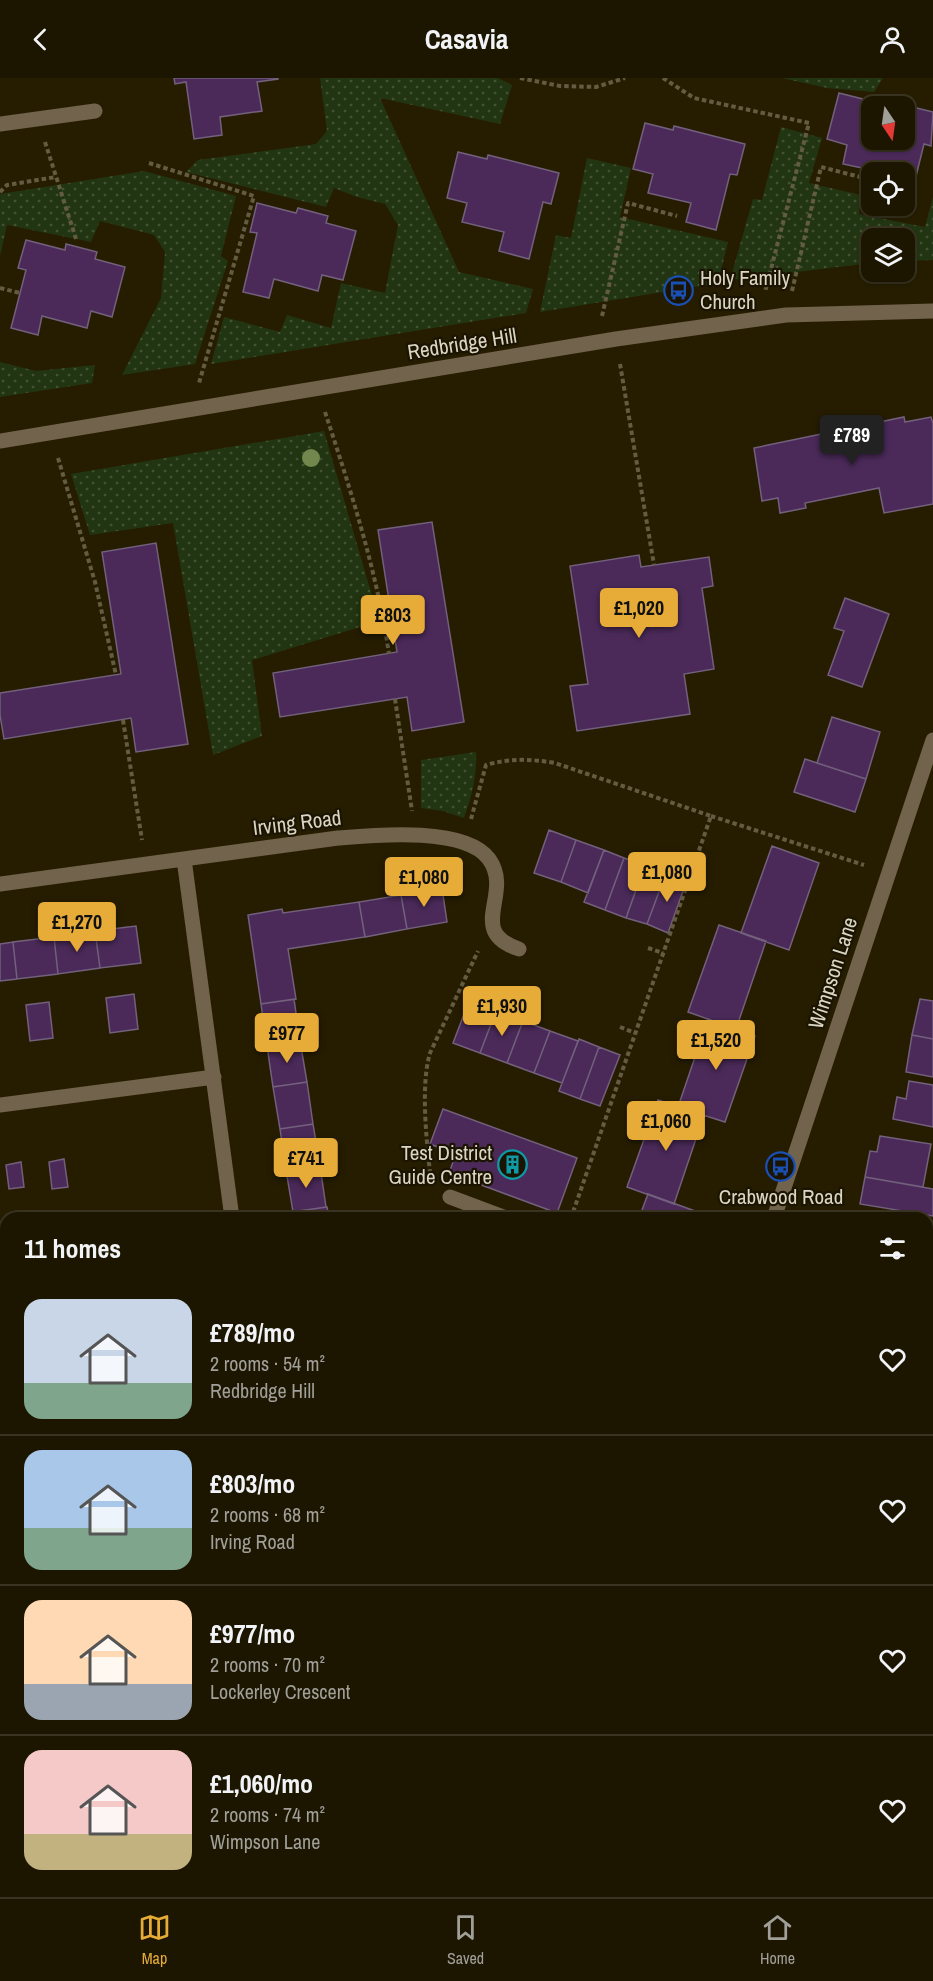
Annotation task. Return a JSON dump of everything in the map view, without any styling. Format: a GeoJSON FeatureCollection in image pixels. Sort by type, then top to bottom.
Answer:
{"type":"FeatureCollection","features":[{"type":"Feature","properties":{"kind":"street"},"geometry":{"type":"LineString","coordinates":[[0,124],[95,111]]}},
{"type":"Feature","properties":{"kind":"street","name":"Redbridge Hill"},"geometry":{"type":"LineString","coordinates":[[0,441],[616,339],[786,315],[933,311]]}},
{"type":"Feature","properties":{"kind":"street","name":"Wimpson Lane"},"geometry":{"type":"LineString","coordinates":[[776,1212],[933,740]]}},
{"type":"Feature","properties":{"kind":"street","name":"Irving Road"},"geometry":{"type":"LineString","coordinates":[[0,884],[338,838],[390,834],[432,836],[464,844],[489,859],[497,882],[492,923]]}},
{"type":"Feature","properties":{"kind":"street"},"geometry":{"type":"LineString","coordinates":[[184,859],[231,1212]]}},
{"type":"Feature","properties":{"kind":"street"},"geometry":{"type":"LineString","coordinates":[[492,923],[493,932],[498,939],[519,948]]}},
{"type":"Feature","properties":{"kind":"street"},"geometry":{"type":"LineString","coordinates":[[0,1105],[214,1077]]}},
{"type":"Feature","properties":{"kind":"street"},"geometry":{"type":"LineString","coordinates":[[450,1197],[490,1212]]}},
{"type":"Feature","properties":{"kind":"path"},"geometry":{"type":"LineString","coordinates":[[520,78],[560,86],[596,87],[626,78]]}},
{"type":"Feature","properties":{"kind":"path"},"geometry":{"type":"LineString","coordinates":[[663,78],[694,98],[809,123],[758,319]]}},
{"type":"Feature","properties":{"kind":"path"},"geometry":{"type":"LineString","coordinates":[[38,119],[76,239]]}},
{"type":"Feature","properties":{"kind":"path"},"geometry":{"type":"LineString","coordinates":[[149,163],[254,196],[192,410]]}},
{"type":"Feature","properties":{"kind":"path"},"geometry":{"type":"LineString","coordinates":[[786,315],[821,167],[861,177]]}},
{"type":"Feature","properties":{"kind":"path"},"geometry":{"type":"LineString","coordinates":[[0,192],[7,185],[56,177]]}},
{"type":"Feature","properties":{"kind":"path"},"geometry":{"type":"LineString","coordinates":[[596,343],[628,203],[677,216]]}},
{"type":"Feature","properties":{"kind":"path"},"geometry":{"type":"LineString","coordinates":[[0,288],[20,293]]}},
{"type":"Feature","properties":{"kind":"path"},"geometry":{"type":"LineString","coordinates":[[616,339],[654,565]]}},
{"type":"Feature","properties":{"kind":"path"},"geometry":{"type":"LineString","coordinates":[[317,389],[361,528],[384,623],[389,654]]}},
{"type":"Feature","properties":{"kind":"path"},"geometry":{"type":"LineString","coordinates":[[51,433],[95,582],[116,675]]}},
{"type":"Feature","properties":{"kind":"path"},"geometry":{"type":"LineString","coordinates":[[395,699],[416,835]]}},
{"type":"Feature","properties":{"kind":"path"},"geometry":{"type":"LineString","coordinates":[[123,720],[146,864]]}},
{"type":"Feature","properties":{"kind":"path"},"geometry":{"type":"LineString","coordinates":[[464,844],[486,765],[531,759],[555,763],[889,873]]}},
{"type":"Feature","properties":{"kind":"path"},"geometry":{"type":"LineString","coordinates":[[573,1212],[711,816]]}},
{"type":"Feature","properties":{"kind":"path"},"geometry":{"type":"LineString","coordinates":[[450,1197],[433,1193],[426,1135],[426,1066],[463,981],[492,923]]}},
{"type":"Feature","properties":{"kind":"path"},"geometry":{"type":"LineString","coordinates":[[648,948],[663,953]]}},
{"type":"Feature","properties":{"kind":"path"},"geometry":{"type":"LineString","coordinates":[[621,1027],[635,1033]]}},
{"type":"Feature","properties":{"kind":"green space"},"geometry":{"type":"Polygon","coordinates":[[[320,78],[498,78],[512,85],[500,124],[380,98],[459,272],[533,289],[526,313],[211,364],[224,317],[280,332],[287,315],[331,328],[341,283],[385,293],[398,225],[385,204],[334,188],[326,207],[186,172],[198,160],[316,144],[327,131],[320,78]]]}},
{"type":"Feature","properties":{"kind":"green space"},"geometry":{"type":"Polygon","coordinates":[[[782,78],[883,78],[874,92],[827,88],[782,78]]]}},
{"type":"Feature","properties":{"kind":"green space"},"geometry":{"type":"Polygon","coordinates":[[[781,127],[822,138],[809,183],[861,195],[859,214],[861,216],[925,227],[933,197],[933,260],[915,261],[915,228],[861,228],[861,264],[730,280],[753,199],[762,200],[781,127]]]}},
{"type":"Feature","properties":{"kind":"green space"},"geometry":{"type":"Polygon","coordinates":[[[587,158],[631,168],[620,217],[728,242],[718,283],[540,312],[556,235],[571,238],[587,158]]]}},
{"type":"Feature","properties":{"kind":"green space"},"geometry":{"type":"Polygon","coordinates":[[[144,171],[236,196],[221,256],[228,261],[195,364],[122,375],[161,298],[165,252],[154,235],[100,221],[91,242],[7,225],[0,256],[0,194],[144,171]]]}},
{"type":"Feature","properties":{"kind":"green space"},"geometry":{"type":"Polygon","coordinates":[[[0,362],[36,371],[95,365],[92,383],[0,397],[0,362]]]}},
{"type":"Feature","properties":{"kind":"green space"},"geometry":{"type":"Polygon","coordinates":[[[324,431],[377,613],[377,629],[360,627],[252,660],[262,736],[213,755],[173,523],[90,535],[71,474],[324,431]]]}},
{"type":"Feature","properties":{"kind":"green space"},"geometry":{"type":"Polygon","coordinates":[[[476,752],[476,769],[464,818],[443,811],[421,808],[421,760],[476,752]]]}},
{"type":"Feature","properties":{"kind":"building"},"geometry":{"type":"Polygon","coordinates":[[[174,78],[278,79],[257,82],[262,111],[220,117],[222,135],[194,139],[186,82],[175,84],[174,78]]]}},
{"type":"Feature","properties":{"kind":"building"},"geometry":{"type":"Polygon","coordinates":[[[839,93],[861,98],[861,150],[915,150],[915,108],[933,112],[931,146],[924,144],[915,180],[915,162],[861,162],[861,168],[843,164],[847,145],[827,139],[839,93]]]}},
{"type":"Feature","properties":{"kind":"building"},"geometry":{"type":"Polygon","coordinates":[[[645,123],[673,130],[674,126],[745,144],[737,175],[730,174],[716,230],[686,222],[691,203],[648,193],[653,174],[633,169],[645,123]]]}},
{"type":"Feature","properties":{"kind":"building"},"geometry":{"type":"Polygon","coordinates":[[[458,152],[487,159],[488,155],[559,173],[551,204],[543,202],[529,259],[499,251],[504,232],[462,222],[467,203],[447,198],[458,152]]]}},
{"type":"Feature","properties":{"kind":"building"},"geometry":{"type":"Polygon","coordinates":[[[257,203],[296,213],[298,208],[328,216],[326,223],[356,231],[343,280],[322,275],[318,291],[274,279],[269,298],[243,292],[257,233],[250,232],[257,203]]]}},
{"type":"Feature","properties":{"kind":"building"},"geometry":{"type":"Polygon","coordinates":[[[26,240],[65,250],[66,244],[97,252],[95,259],[125,267],[112,317],[91,311],[87,328],[42,316],[38,335],[11,328],[26,270],[18,268],[26,240]]]}},
{"type":"Feature","properties":{"kind":"building"},"geometry":{"type":"Polygon","coordinates":[[[904,417],[905,422],[931,417],[933,423],[933,504],[884,513],[879,488],[805,503],[806,508],[780,513],[778,498],[762,501],[754,448],[904,417]]]}},
{"type":"Feature","properties":{"kind":"building"},"geometry":{"type":"Polygon","coordinates":[[[432,522],[464,722],[412,731],[407,697],[280,717],[273,673],[397,652],[378,530],[432,522]]]}},
{"type":"Feature","properties":{"kind":"building"},"geometry":{"type":"Polygon","coordinates":[[[156,543],[188,744],[136,752],[131,718],[4,739],[0,715],[0,693],[121,674],[102,552],[156,543]]]}},
{"type":"Feature","properties":{"kind":"building"},"geometry":{"type":"Polygon","coordinates":[[[639,555],[641,567],[709,557],[713,586],[702,588],[714,669],[684,674],[690,714],[577,731],[570,686],[588,684],[570,566],[639,555]]]}},
{"type":"Feature","properties":{"kind":"building"},"geometry":{"type":"Polygon","coordinates":[[[845,598],[889,614],[862,687],[828,675],[844,631],[834,628],[845,598]]]}},
{"type":"Feature","properties":{"kind":"building"},"geometry":{"type":"Polygon","coordinates":[[[832,717],[880,732],[866,779],[817,763],[832,717]]]}},
{"type":"Feature","properties":{"kind":"building"},"geometry":{"type":"Polygon","coordinates":[[[805,759],[866,779],[855,812],[794,792],[805,759]]]}},
{"type":"Feature","properties":{"kind":"building"},"geometry":{"type":"Polygon","coordinates":[[[549,830],[576,840],[561,882],[534,873],[549,830]]]}},
{"type":"Feature","properties":{"kind":"building"},"geometry":{"type":"Polygon","coordinates":[[[576,840],[604,850],[588,893],[561,882],[576,840]]]}},
{"type":"Feature","properties":{"kind":"building"},"geometry":{"type":"Polygon","coordinates":[[[772,846],[819,863],[789,950],[741,933],[772,846]]]}},
{"type":"Feature","properties":{"kind":"building"},"geometry":{"type":"Polygon","coordinates":[[[604,850],[624,858],[605,910],[584,902],[604,850]]]}},
{"type":"Feature","properties":{"kind":"building"},"geometry":{"type":"Polygon","coordinates":[[[624,858],[645,865],[626,918],[605,910],[624,858]]]}},
{"type":"Feature","properties":{"kind":"building"},"geometry":{"type":"Polygon","coordinates":[[[645,865],[666,873],[647,924],[626,918],[645,865]]]}},
{"type":"Feature","properties":{"kind":"building"},"geometry":{"type":"Polygon","coordinates":[[[666,873],[687,880],[668,933],[647,924],[666,873]]]}},
{"type":"Feature","properties":{"kind":"building"},"geometry":{"type":"Polygon","coordinates":[[[442,888],[447,922],[407,929],[401,895],[442,888]]]}},
{"type":"Feature","properties":{"kind":"building"},"geometry":{"type":"Polygon","coordinates":[[[401,895],[407,929],[365,937],[359,902],[401,895]]]}},
{"type":"Feature","properties":{"kind":"building"},"geometry":{"type":"Polygon","coordinates":[[[359,902],[365,937],[288,949],[296,999],[261,1004],[248,915],[282,909],[283,913],[359,902]]]}},
{"type":"Feature","properties":{"kind":"building"},"geometry":{"type":"Polygon","coordinates":[[[719,925],[766,941],[736,1029],[688,1012],[719,925]]]}},
{"type":"Feature","properties":{"kind":"building"},"geometry":{"type":"Polygon","coordinates":[[[136,926],[141,963],[100,968],[95,931],[136,926]]]}},
{"type":"Feature","properties":{"kind":"building"},"geometry":{"type":"Polygon","coordinates":[[[95,931],[100,968],[58,974],[54,937],[95,931]]]}},
{"type":"Feature","properties":{"kind":"building"},"geometry":{"type":"Polygon","coordinates":[[[54,937],[58,974],[17,979],[13,942],[54,937]]]}},
{"type":"Feature","properties":{"kind":"building"},"geometry":{"type":"Polygon","coordinates":[[[13,942],[17,979],[0,981],[0,944],[13,942]]]}},
{"type":"Feature","properties":{"kind":"building"},"geometry":{"type":"Polygon","coordinates":[[[134,994],[138,1029],[110,1033],[106,998],[134,994]]]}},
{"type":"Feature","properties":{"kind":"building"},"geometry":{"type":"Polygon","coordinates":[[[294,999],[300,1041],[267,1046],[261,1004],[294,999]]]}},
{"type":"Feature","properties":{"kind":"building"},"geometry":{"type":"Polygon","coordinates":[[[920,999],[933,1001],[933,1039],[912,1035],[920,999]]]}},
{"type":"Feature","properties":{"kind":"building"},"geometry":{"type":"Polygon","coordinates":[[[469,1001],[496,1011],[480,1053],[453,1043],[469,1001]]]}},
{"type":"Feature","properties":{"kind":"building"},"geometry":{"type":"Polygon","coordinates":[[[49,1002],[53,1038],[30,1041],[26,1005],[49,1002]]]}},
{"type":"Feature","properties":{"kind":"building"},"geometry":{"type":"Polygon","coordinates":[[[496,1011],[523,1021],[507,1063],[480,1053],[496,1011]]]}},
{"type":"Feature","properties":{"kind":"building"},"geometry":{"type":"Polygon","coordinates":[[[708,1019],[755,1036],[725,1122],[678,1107],[708,1019]]]}},
{"type":"Feature","properties":{"kind":"building"},"geometry":{"type":"Polygon","coordinates":[[[523,1021],[550,1031],[534,1073],[507,1063],[523,1021]]]}},
{"type":"Feature","properties":{"kind":"building"},"geometry":{"type":"Polygon","coordinates":[[[550,1031],[578,1041],[562,1083],[534,1073],[550,1031]]]}},
{"type":"Feature","properties":{"kind":"building"},"geometry":{"type":"Polygon","coordinates":[[[912,1035],[933,1039],[933,1077],[906,1072],[912,1035]]]}},
{"type":"Feature","properties":{"kind":"building"},"geometry":{"type":"Polygon","coordinates":[[[579,1039],[599,1047],[580,1099],[559,1091],[579,1039]]]}},
{"type":"Feature","properties":{"kind":"building"},"geometry":{"type":"Polygon","coordinates":[[[300,1041],[307,1082],[273,1087],[267,1046],[300,1041]]]}},
{"type":"Feature","properties":{"kind":"building"},"geometry":{"type":"Polygon","coordinates":[[[599,1047],[620,1055],[600,1106],[580,1099],[599,1047]]]}},
{"type":"Feature","properties":{"kind":"building"},"geometry":{"type":"Polygon","coordinates":[[[909,1081],[933,1085],[933,1127],[893,1119],[897,1097],[906,1099],[909,1081]]]}},
{"type":"Feature","properties":{"kind":"building"},"geometry":{"type":"Polygon","coordinates":[[[307,1082],[313,1124],[280,1129],[273,1087],[307,1082]]]}},
{"type":"Feature","properties":{"kind":"building"},"geometry":{"type":"Polygon","coordinates":[[[658,1100],[704,1115],[674,1204],[627,1187],[658,1100]]]}},
{"type":"Feature","properties":{"kind":"building","name":"Test District Guide Centre"},"geometry":{"type":"Polygon","coordinates":[[[443,1109],[577,1158],[557,1212],[554,1212],[449,1173],[456,1154],[430,1144],[443,1109]]]}},
{"type":"Feature","properties":{"kind":"building"},"geometry":{"type":"Polygon","coordinates":[[[313,1124],[320,1166],[286,1170],[280,1129],[313,1124]]]}},
{"type":"Feature","properties":{"kind":"building"},"geometry":{"type":"Polygon","coordinates":[[[880,1136],[931,1144],[923,1187],[865,1177],[870,1151],[877,1152],[880,1136]]]}},
{"type":"Feature","properties":{"kind":"building"},"geometry":{"type":"Polygon","coordinates":[[[64,1159],[68,1187],[52,1189],[49,1162],[64,1159]]]}},
{"type":"Feature","properties":{"kind":"building"},"geometry":{"type":"Polygon","coordinates":[[[21,1162],[24,1187],[9,1189],[6,1165],[21,1162]]]}},
{"type":"Feature","properties":{"kind":"building"},"geometry":{"type":"Polygon","coordinates":[[[320,1166],[326,1207],[293,1212],[286,1170],[320,1166]]]}},
{"type":"Feature","properties":{"kind":"building"},"geometry":{"type":"Polygon","coordinates":[[[865,1177],[933,1189],[933,1212],[909,1212],[860,1204],[865,1177]]]}},
{"type":"Feature","properties":{"kind":"building"},"geometry":{"type":"Polygon","coordinates":[[[648,1194],[695,1211],[695,1212],[641,1212],[648,1194]]]}},
{"type":"Feature","properties":{"kind":"building"},"geometry":{"type":"Polygon","coordinates":[[[327,1207],[328,1212],[291,1212],[327,1207]]]}},
{"type":"Feature","properties":{"kind":"place","name":"Holy Family Church"},"geometry":{"type":"Point","coordinates":[679,290]}},
{"type":"Feature","properties":{"kind":"place","name":"Test District Guide Centre"},"geometry":{"type":"Point","coordinates":[513,1165]}},
{"type":"Feature","properties":{"kind":"place","name":"Crabwood Road"},"geometry":{"type":"Point","coordinates":[781,1166]}}]}
